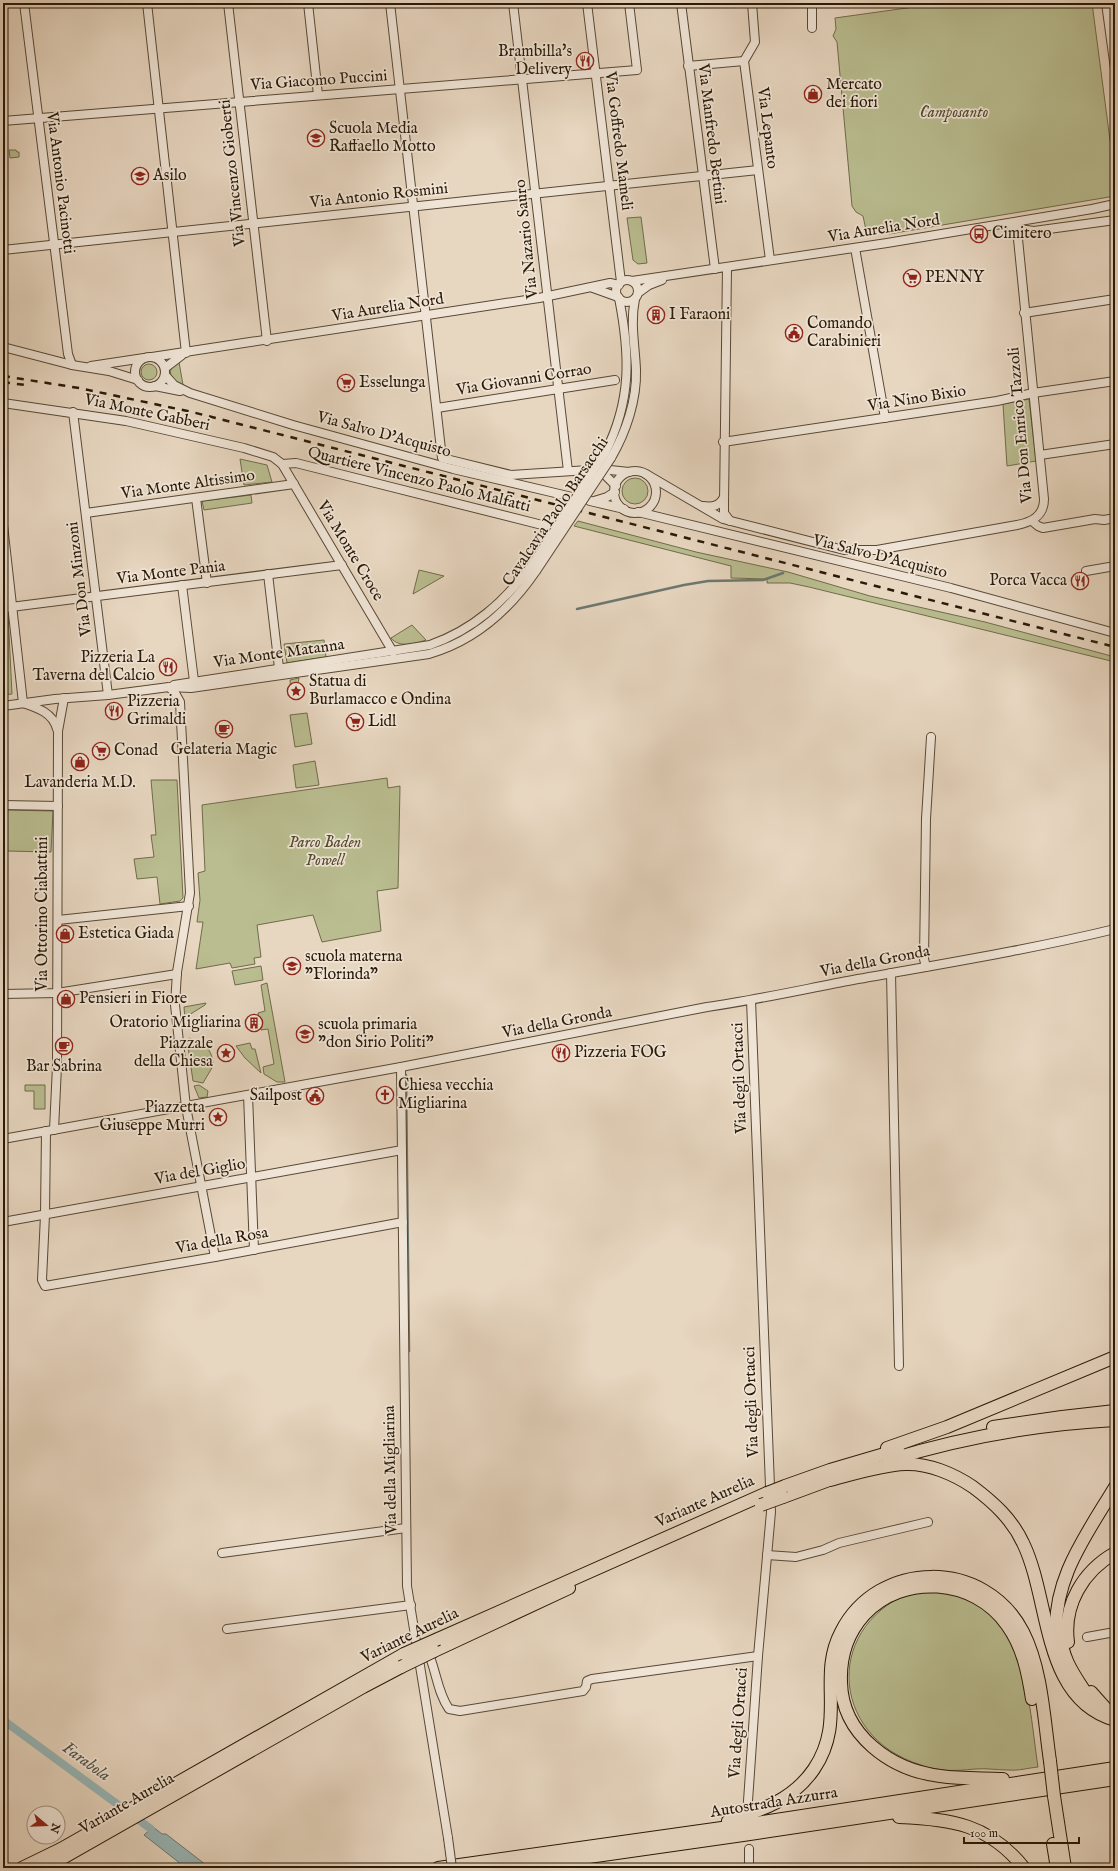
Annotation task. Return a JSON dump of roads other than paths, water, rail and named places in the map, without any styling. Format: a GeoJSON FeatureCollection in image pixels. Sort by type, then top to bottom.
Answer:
{"type":"FeatureCollection","features":[{"type":"Feature","properties":{"kind":"highway"},"geometry":{"type":"LineString","coordinates":[[830,1475],[844,1463],[942,1429],[1115,1357]]}},
{"type":"Feature","properties":{"kind":"highway"},"geometry":{"type":"LineString","coordinates":[[830,1475],[901,1449],[973,1431],[1062,1416],[1115,1411]]}},
{"type":"Feature","properties":{"kind":"highway"},"geometry":{"type":"LineString","coordinates":[[830,1475],[964,1441],[1040,1428],[1115,1420]]}},
{"type":"Feature","properties":{"kind":"highway"},"geometry":{"type":"LineString","coordinates":[[830,1475],[898,1465],[914,1464],[930,1467],[969,1485],[1001,1511],[1020,1537],[1059,1613],[1067,1632],[1072,1660],[1084,1683],[1115,1720]]}},
{"type":"Feature","properties":{"kind":"highway","name":"Variante Aurelia"},"geometry":{"type":"LineString","coordinates":[[45,1868],[105,1830],[404,1654],[768,1493],[784,1491],[830,1475]]}},
{"type":"Feature","properties":{"kind":"highway"},"geometry":{"type":"LineString","coordinates":[[1115,1488],[1074,1555],[1062,1584],[1057,1661],[1071,1689],[1081,1700],[1093,1710],[1105,1717],[1115,1720]]}},
{"type":"Feature","properties":{"kind":"highway","name":"Variante Aurelia"},"geometry":{"type":"LineString","coordinates":[[145,1807],[363,1687],[434,1651],[581,1583],[761,1505],[784,1491]]}},
{"type":"Feature","properties":{"kind":"highway"},"geometry":{"type":"LineString","coordinates":[[1115,1501],[1074,1568],[1059,1613],[1061,1637],[1065,1655],[1075,1678],[1093,1704],[1115,1720]]}},
{"type":"Feature","properties":{"kind":"highway"},"geometry":{"type":"LineString","coordinates":[[1059,1613],[1089,1573],[1103,1561],[1115,1554]]}},
{"type":"Feature","properties":{"kind":"highway"},"geometry":{"type":"LineString","coordinates":[[693,1832],[773,1805],[786,1798],[804,1782],[820,1759],[830,1734],[832,1712],[832,1662],[835,1647],[842,1629],[858,1608],[872,1596],[890,1585],[914,1578],[944,1577],[969,1584],[994,1597],[1012,1616],[1028,1643],[1035,1668],[1051,1796],[1065,1868]]}},
{"type":"Feature","properties":{"kind":"highway"},"geometry":{"type":"LineString","coordinates":[[1034,1780],[955,1778],[929,1774],[900,1765],[873,1748],[860,1734],[850,1718],[842,1692],[842,1660],[848,1641],[857,1624],[869,1610],[883,1600],[898,1592],[921,1587],[956,1589],[986,1604],[1007,1624],[1023,1657],[1046,1762]]}},
{"type":"Feature","properties":{"kind":"highway","name":"Autostrada Azzurra"},"geometry":{"type":"LineString","coordinates":[[438,1868],[693,1832],[1115,1768]]}},
{"type":"Feature","properties":{"kind":"highway","name":"Autostrada Azzurra"},"geometry":{"type":"LineString","coordinates":[[512,1868],[1115,1779]]}},
{"type":"Feature","properties":{"kind":"highway"},"geometry":{"type":"LineString","coordinates":[[1051,1796],[1057,1868]]}},
{"type":"Feature","properties":{"kind":"highway"},"geometry":{"type":"LineString","coordinates":[[868,1816],[926,1818],[966,1825],[997,1842],[1024,1868]]}},
{"type":"Feature","properties":{"kind":"highway","name":"Variante Aurelia"},"geometry":{"type":"LineString","coordinates":[[22,1868],[105,1830]]}},
{"type":"Feature","properties":{"kind":"street","name":"Via Antonio Pacinotti"},"geometry":{"type":"LineString","coordinates":[[24,3],[68,354],[72,365]]}},
{"type":"Feature","properties":{"kind":"street"},"geometry":{"type":"LineString","coordinates":[[148,3],[186,353]]}},
{"type":"Feature","properties":{"kind":"street","name":"Via Vincenzo Gioberti"},"geometry":{"type":"LineString","coordinates":[[228,3],[240,101],[252,224],[267,341]]}},
{"type":"Feature","properties":{"kind":"street"},"geometry":{"type":"LineString","coordinates":[[308,3],[318,95]]}},
{"type":"Feature","properties":{"kind":"street"},"geometry":{"type":"LineString","coordinates":[[390,3],[442,458],[511,475],[589,470]]}},
{"type":"Feature","properties":{"kind":"street","name":"Via Nazario Sauro"},"geometry":{"type":"LineString","coordinates":[[513,3],[568,471]]}},
{"type":"Feature","properties":{"kind":"street","name":"Via Goffredo Mameli"},"geometry":{"type":"LineString","coordinates":[[587,3],[610,186],[620,283]]}},
{"type":"Feature","properties":{"kind":"street","name":"Via Giacomo Puccini"},"geometry":{"type":"LineString","coordinates":[[3,121],[637,70],[629,3]]}},
{"type":"Feature","properties":{"kind":"street","name":"Via Manfredo Bertini"},"geometry":{"type":"LineString","coordinates":[[681,3],[715,269]]}},
{"type":"Feature","properties":{"kind":"street"},"geometry":{"type":"LineString","coordinates":[[688,66],[744,61],[755,42],[752,3]]}},
{"type":"Feature","properties":{"kind":"street"},"geometry":{"type":"LineString","coordinates":[[812,3],[812,28]]}},
{"type":"Feature","properties":{"kind":"street"},"geometry":{"type":"LineString","coordinates":[[1106,3],[1112,24],[1115,69]]}},
{"type":"Feature","properties":{"kind":"street","name":"Via Lepanto"},"geometry":{"type":"LineString","coordinates":[[744,61],[770,260]]}},
{"type":"Feature","properties":{"kind":"street","name":"Via Antonio Rosmini"},"geometry":{"type":"LineString","coordinates":[[3,250],[758,170]]}},
{"type":"Feature","properties":{"kind":"street","name":"Via Aurelia Nord"},"geometry":{"type":"LineString","coordinates":[[632,281],[680,275],[1002,225],[1115,204]]}},
{"type":"Feature","properties":{"kind":"street","name":"Via Aurelia Nord"},"geometry":{"type":"LineString","coordinates":[[1092,209],[1115,210]]}},
{"type":"Feature","properties":{"kind":"street"},"geometry":{"type":"LineString","coordinates":[[1002,225],[1034,231],[1115,220]]}},
{"type":"Feature","properties":{"kind":"street","name":"Via Don Enrico Tazzoli"},"geometry":{"type":"LineString","coordinates":[[646,474],[713,514],[730,521],[834,549],[859,551],[877,550],[1032,521],[1040,513],[1044,503],[1024,313],[1017,229]]}},
{"type":"Feature","properties":{"kind":"street"},"geometry":{"type":"LineString","coordinates":[[855,248],[885,418]]}},
{"type":"Feature","properties":{"kind":"street"},"geometry":{"type":"LineString","coordinates":[[726,267],[723,442],[724,513],[730,521]]}},
{"type":"Feature","properties":{"kind":"street","name":"Via Aurelia Nord"},"geometry":{"type":"LineString","coordinates":[[636,296],[654,283],[680,275]]}},
{"type":"Feature","properties":{"kind":"street"},"geometry":{"type":"LineString","coordinates":[[593,288],[626,302],[636,296],[637,287],[632,281],[626,280],[620,283],[616,291],[619,298]]}},
{"type":"Feature","properties":{"kind":"street","name":"Via Aurelia Nord"},"geometry":{"type":"LineString","coordinates":[[82,367],[120,363],[150,357],[267,341],[547,297],[610,283],[620,283]]}},
{"type":"Feature","properties":{"kind":"street","name":"Cavalcavia Paolo Barsacchi"},"geometry":{"type":"LineString","coordinates":[[388,660],[437,652],[488,624],[507,607],[534,568],[608,456],[627,424],[634,391],[636,371],[631,320],[636,296]]}},
{"type":"Feature","properties":{"kind":"street","name":"Cavalcavia Paolo Barsacchi"},"geometry":{"type":"LineString","coordinates":[[608,456],[618,425],[626,387],[626,347],[619,298]]}},
{"type":"Feature","properties":{"kind":"street"},"geometry":{"type":"LineString","coordinates":[[1024,313],[1115,299]]}},
{"type":"Feature","properties":{"kind":"street"},"geometry":{"type":"LineString","coordinates":[[3,347],[72,365],[110,371],[138,380],[146,386],[155,386],[161,382],[165,372],[160,361],[150,357],[137,364],[135,373],[138,380]]}},
{"type":"Feature","properties":{"kind":"street","name":"Via Aurelia Nord"},"geometry":{"type":"LineString","coordinates":[[165,372],[172,362],[186,353]]}},
{"type":"Feature","properties":{"kind":"street","name":"Via Salvo D'Acquisto"},"geometry":{"type":"LineString","coordinates":[[165,372],[174,385],[190,393]]}},
{"type":"Feature","properties":{"kind":"street","name":"Via Giovanni Corrao"},"geometry":{"type":"LineString","coordinates":[[437,408],[615,380]]}},
{"type":"Feature","properties":{"kind":"street","name":"Via Nino Bixio"},"geometry":{"type":"LineString","coordinates":[[723,442],[997,401],[1033,393],[1115,381]]}},
{"type":"Feature","properties":{"kind":"street","name":"Via Salvo D'Acquisto"},"geometry":{"type":"LineString","coordinates":[[155,386],[190,393],[325,434],[453,469],[572,497]]}},
{"type":"Feature","properties":{"kind":"street","name":"Via Monte Gabberi"},"geometry":{"type":"LineString","coordinates":[[3,402],[126,421],[229,444],[273,457],[282,464]]}},
{"type":"Feature","properties":{"kind":"street","name":"Via Don Minzoni"},"geometry":{"type":"LineString","coordinates":[[73,412],[108,695]]}},
{"type":"Feature","properties":{"kind":"street"},"geometry":{"type":"LineString","coordinates":[[1040,455],[1115,444]]}},
{"type":"Feature","properties":{"kind":"street","name":"Quartiere Vincenzo Paolo Malfatti"},"geometry":{"type":"LineString","coordinates":[[282,464],[296,463],[550,527]]}},
{"type":"Feature","properties":{"kind":"street","name":"Via Monte Croce"},"geometry":{"type":"LineString","coordinates":[[282,464],[393,652]]}},
{"type":"Feature","properties":{"kind":"street"},"geometry":{"type":"LineString","coordinates":[[625,509],[618,502],[615,489],[608,473],[637,471],[646,474],[654,484],[654,500],[660,514],[669,520]]}},
{"type":"Feature","properties":{"kind":"street","name":"Via Salvo D'Acquisto"},"geometry":{"type":"LineString","coordinates":[[629,472],[621,477],[615,489],[601,500],[590,502],[638,512],[951,588],[1115,633]]}},
{"type":"Feature","properties":{"kind":"street","name":"Via Monte Altissimo"},"geometry":{"type":"LineString","coordinates":[[86,513],[294,484]]}},
{"type":"Feature","properties":{"kind":"street"},"geometry":{"type":"LineString","coordinates":[[638,512],[665,492],[676,493]]}},
{"type":"Feature","properties":{"kind":"street"},"geometry":{"type":"LineString","coordinates":[[701,506],[715,506],[719,504],[724,497]]}},
{"type":"Feature","properties":{"kind":"street"},"geometry":{"type":"LineString","coordinates":[[196,498],[207,582]]}},
{"type":"Feature","properties":{"kind":"street"},"geometry":{"type":"LineString","coordinates":[[1032,521],[1043,528],[1095,518],[1104,520],[1115,518]]}},
{"type":"Feature","properties":{"kind":"street"},"geometry":{"type":"LineString","coordinates":[[3,525],[23,703],[47,713],[54,721],[58,731]]}},
{"type":"Feature","properties":{"kind":"street","name":"Via Monte Pania"},"geometry":{"type":"LineString","coordinates":[[3,608],[342,565]]}},
{"type":"Feature","properties":{"kind":"street"},"geometry":{"type":"LineString","coordinates":[[1086,571],[1115,566]]}},
{"type":"Feature","properties":{"kind":"street","name":"Cavalcavia Paolo Barsacchi"},"geometry":{"type":"LineString","coordinates":[[393,652],[430,645],[468,628],[504,599],[534,568]]}},
{"type":"Feature","properties":{"kind":"street"},"geometry":{"type":"LineString","coordinates":[[268,574],[278,668]]}},
{"type":"Feature","properties":{"kind":"street"},"geometry":{"type":"LineString","coordinates":[[182,585],[193,684],[183,694],[180,702],[190,893],[177,974],[175,1005],[186,1107],[215,1257]]}},
{"type":"Feature","properties":{"kind":"street","name":"Via Monte Matanna"},"geometry":{"type":"LineString","coordinates":[[193,684],[278,668],[393,652]]}},
{"type":"Feature","properties":{"kind":"street","name":"Via Monte Matanna"},"geometry":{"type":"LineString","coordinates":[[3,706],[64,698],[108,695],[169,687],[176,684],[193,684],[388,660]]}},
{"type":"Feature","properties":{"kind":"street"},"geometry":{"type":"LineString","coordinates":[[169,687],[175,693],[180,702]]}},
{"type":"Feature","properties":{"kind":"street","name":"Via Ottorino Ciabattini"},"geometry":{"type":"LineString","coordinates":[[47,1287],[43,1285],[42,1280],[50,1131],[57,1066],[58,731],[64,698]]}},
{"type":"Feature","properties":{"kind":"street"},"geometry":{"type":"LineString","coordinates":[[926,967],[924,959],[926,819],[931,737]]}},
{"type":"Feature","properties":{"kind":"street"},"geometry":{"type":"LineString","coordinates":[[3,805],[58,806]]}},
{"type":"Feature","properties":{"kind":"street"},"geometry":{"type":"LineString","coordinates":[[58,920],[189,906]]}},
{"type":"Feature","properties":{"kind":"street","name":"Via della Gronda"},"geometry":{"type":"LineString","coordinates":[[3,1139],[186,1107],[401,1067],[707,1007],[1029,949],[1115,929]]}},
{"type":"Feature","properties":{"kind":"street"},"geometry":{"type":"LineString","coordinates":[[891,973],[899,1366]]}},
{"type":"Feature","properties":{"kind":"street"},"geometry":{"type":"LineString","coordinates":[[3,994],[57,993],[177,974]]}},
{"type":"Feature","properties":{"kind":"street","name":"Via degli Ortacci"},"geometry":{"type":"LineString","coordinates":[[748,1801],[758,1656],[771,1512],[751,1000]]}},
{"type":"Feature","properties":{"kind":"street","name":"Via della Migliarina"},"geometry":{"type":"LineString","coordinates":[[401,1067],[407,1586],[415,1627],[452,1868]]}},
{"type":"Feature","properties":{"kind":"street"},"geometry":{"type":"LineString","coordinates":[[248,1095],[250,1178],[254,1250]]}},
{"type":"Feature","properties":{"kind":"street","name":"Via del Giglio"},"geometry":{"type":"LineString","coordinates":[[3,1222],[402,1150]]}},
{"type":"Feature","properties":{"kind":"street","name":"Via della Rosa"},"geometry":{"type":"LineString","coordinates":[[47,1287],[403,1222]]}},
{"type":"Feature","properties":{"kind":"street"},"geometry":{"type":"LineString","coordinates":[[767,1555],[796,1557],[823,1550],[839,1543],[928,1522]]}},
{"type":"Feature","properties":{"kind":"street"},"geometry":{"type":"LineString","coordinates":[[222,1553],[406,1528]]}},
{"type":"Feature","properties":{"kind":"street"},"geometry":{"type":"LineString","coordinates":[[227,1629],[411,1605]]}},
{"type":"Feature","properties":{"kind":"street"},"geometry":{"type":"LineString","coordinates":[[415,1627],[432,1661],[444,1702],[449,1709],[460,1711],[584,1691],[587,1681],[592,1679],[758,1656]]}},
{"type":"Feature","properties":{"kind":"street"},"geometry":{"type":"LineString","coordinates":[[1087,1637],[1115,1632]]}},
{"type":"Feature","properties":{"kind":"street"},"geometry":{"type":"LineString","coordinates":[[749,1849],[749,1868]]}},
{"type":"Feature","properties":{"kind":"water"},"geometry":{"type":"Polygon","coordinates":[[[153,1827],[162,1834],[166,1834],[210,1868],[186,1868],[144,1835],[153,1827]]]}},
{"type":"Feature","properties":{"kind":"waterway"},"geometry":{"type":"LineString","coordinates":[[577,609],[684,585],[708,581],[763,580],[783,573]]}},
{"type":"Feature","properties":{"kind":"waterway"},"geometry":{"type":"LineString","coordinates":[[406,1075],[409,1351]]}},
{"type":"Feature","properties":{"kind":"waterway","name":"Farabola"},"geometry":{"type":"LineString","coordinates":[[3,1720],[151,1829]]}},
{"type":"Feature","properties":{"kind":"railway"},"geometry":{"type":"LineString","coordinates":[[3,376],[79,388],[192,412],[1115,647]]}},
{"type":"Feature","properties":{"kind":"railway"},"geometry":{"type":"LineString","coordinates":[[3,382],[25,385]]}},
{"type":"Feature","properties":{"kind":"place","name":"Brambilla's Delivery"},"geometry":{"type":"Point","coordinates":[585,61]}},
{"type":"Feature","properties":{"kind":"place","name":"Mercato dei fiori"},"geometry":{"type":"Point","coordinates":[813,94]}},
{"type":"Feature","properties":{"kind":"place","name":"Scuola Media Raffaello Motto"},"geometry":{"type":"Point","coordinates":[316,138]}},
{"type":"Feature","properties":{"kind":"place","name":"Asilo"},"geometry":{"type":"Point","coordinates":[140,176]}},
{"type":"Feature","properties":{"kind":"place","name":"Cimitero"},"geometry":{"type":"Point","coordinates":[979,234]}},
{"type":"Feature","properties":{"kind":"place","name":"PENNY"},"geometry":{"type":"Point","coordinates":[912,278]}},
{"type":"Feature","properties":{"kind":"place","name":"I Faraoni"},"geometry":{"type":"Point","coordinates":[656,315]}},
{"type":"Feature","properties":{"kind":"place","name":"Comando Carabinieri"},"geometry":{"type":"Point","coordinates":[794,333]}},
{"type":"Feature","properties":{"kind":"place","name":"Esselunga"},"geometry":{"type":"Point","coordinates":[346,383]}},
{"type":"Feature","properties":{"kind":"place","name":"Porca Vacca"},"geometry":{"type":"Point","coordinates":[1080,581]}},
{"type":"Feature","properties":{"kind":"place","name":"Pizzeria La Taverna del Calcio"},"geometry":{"type":"Point","coordinates":[168,667]}},
{"type":"Feature","properties":{"kind":"place","name":"Statua di Burlamacco e Ondina"},"geometry":{"type":"Point","coordinates":[296,691]}},
{"type":"Feature","properties":{"kind":"place","name":"Pizzeria Grimaldi"},"geometry":{"type":"Point","coordinates":[114,711]}},
{"type":"Feature","properties":{"kind":"place","name":"Lidl"},"geometry":{"type":"Point","coordinates":[355,722]}},
{"type":"Feature","properties":{"kind":"place","name":"Gelateria Magic"},"geometry":{"type":"Point","coordinates":[224,729]}},
{"type":"Feature","properties":{"kind":"place","name":"Conad"},"geometry":{"type":"Point","coordinates":[101,751]}},
{"type":"Feature","properties":{"kind":"place","name":"Lavanderia M.D."},"geometry":{"type":"Point","coordinates":[80,762]}},
{"type":"Feature","properties":{"kind":"place","name":"Estetica Giada"},"geometry":{"type":"Point","coordinates":[65,934]}},
{"type":"Feature","properties":{"kind":"place","name":"scuola materna \"Florinda\""},"geometry":{"type":"Point","coordinates":[292,966]}},
{"type":"Feature","properties":{"kind":"place","name":"Pensieri in Fiore"},"geometry":{"type":"Point","coordinates":[66,999]}},
{"type":"Feature","properties":{"kind":"place","name":"Oratorio Migliarina"},"geometry":{"type":"Point","coordinates":[254,1023]}},
{"type":"Feature","properties":{"kind":"place","name":"scuola primaria \"don Sirio Politi\""},"geometry":{"type":"Point","coordinates":[305,1034]}},
{"type":"Feature","properties":{"kind":"place","name":"Bar Sabrina"},"geometry":{"type":"Point","coordinates":[64,1046]}},
{"type":"Feature","properties":{"kind":"place","name":"Piazzale della Chiesa"},"geometry":{"type":"Point","coordinates":[226,1053]}},
{"type":"Feature","properties":{"kind":"place","name":"Pizzeria FOG"},"geometry":{"type":"Point","coordinates":[561,1053]}},
{"type":"Feature","properties":{"kind":"place","name":"Chiesa vecchia Migliarina"},"geometry":{"type":"Point","coordinates":[385,1095]}},
{"type":"Feature","properties":{"kind":"place","name":"Sailpost"},"geometry":{"type":"Point","coordinates":[315,1096]}},
{"type":"Feature","properties":{"kind":"place","name":"Piazzetta Giuseppe Murri"},"geometry":{"type":"Point","coordinates":[218,1117]}},
{"type":"Feature","properties":{"kind":"park label","name":"Camposanto"},"geometry":{"type":"Point","coordinates":[954,113]}},
{"type":"Feature","properties":{"kind":"park label","name":"Parco Baden Powell"},"geometry":{"type":"Point","coordinates":[325,852]}}]}
